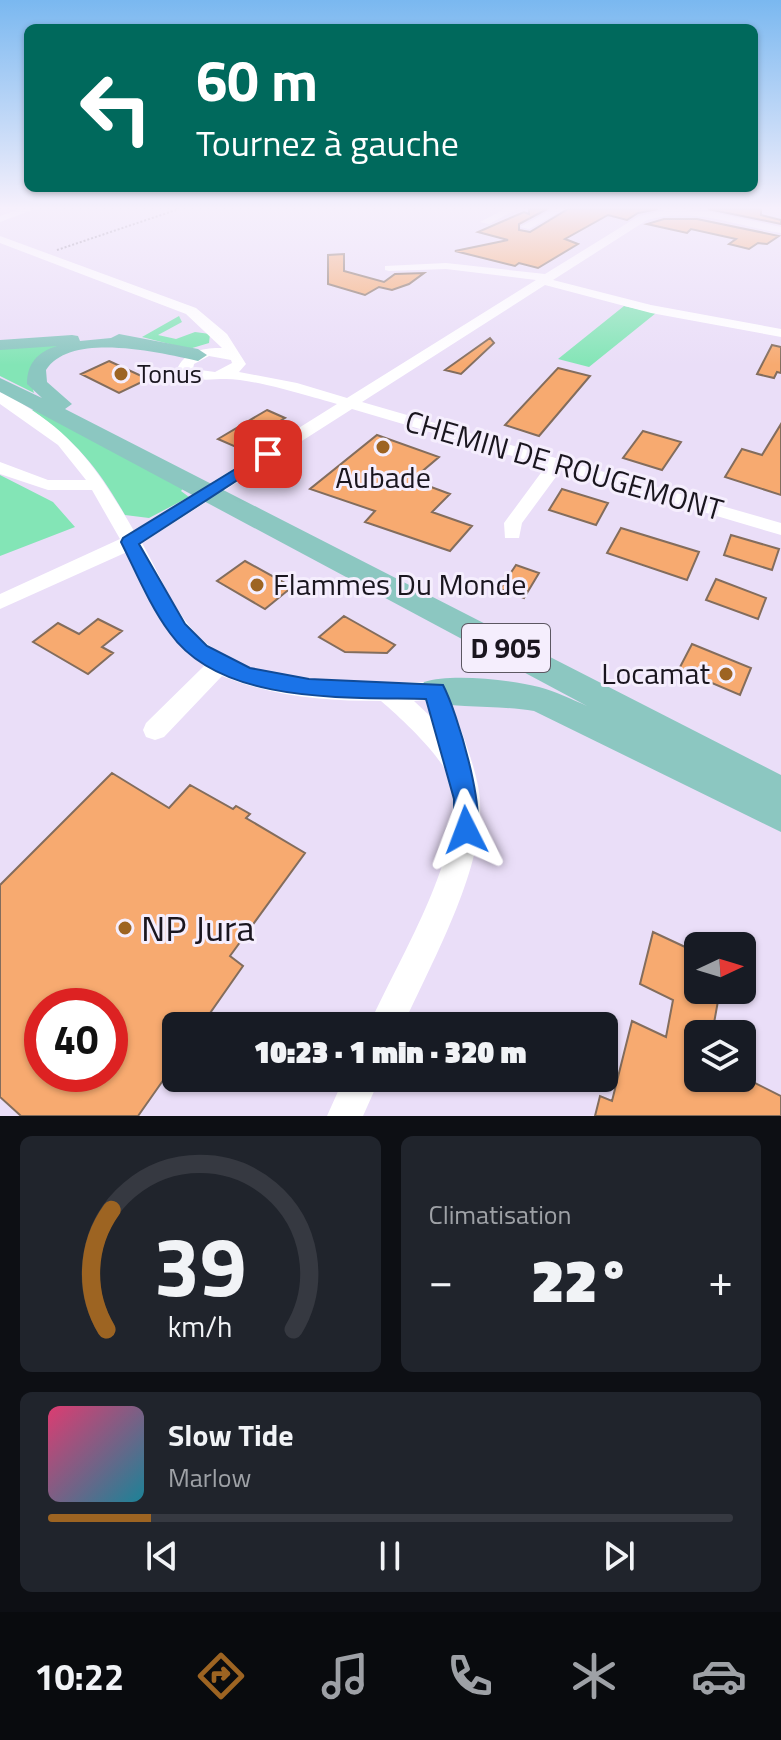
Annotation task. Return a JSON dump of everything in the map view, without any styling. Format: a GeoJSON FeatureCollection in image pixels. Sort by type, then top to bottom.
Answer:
{"type":"FeatureCollection","features":[{"type":"Feature","properties":{"kind":"main road"},"geometry":{"type":"LineString","coordinates":[[0,345],[105,338],[139,344],[196,362]]}},
{"type":"Feature","properties":{"kind":"main road"},"geometry":{"type":"LineString","coordinates":[[139,344],[85,344],[61,351],[38,368],[37,384],[58,401],[166,463],[179,476]]}},
{"type":"Feature","properties":{"kind":"main road","name":"D 905"},"geometry":{"type":"LineString","coordinates":[[0,384],[781,792]]}},
{"type":"Feature","properties":{"kind":"main road"},"geometry":{"type":"LineString","coordinates":[[435,691],[502,693],[539,699],[595,723],[781,816]]}},
{"type":"Feature","properties":{"kind":"street"},"geometry":{"type":"LineString","coordinates":[[60,261],[182,306],[201,317],[236,359]]}},
{"type":"Feature","properties":{"kind":"street"},"geometry":{"type":"LineString","coordinates":[[0,602],[93,562],[130,542],[574,261]]}},
{"type":"Feature","properties":{"kind":"street"},"geometry":{"type":"LineString","coordinates":[[389,268],[460,267],[544,280],[651,309],[781,333]]}},
{"type":"Feature","properties":{"kind":"street"},"geometry":{"type":"LineString","coordinates":[[184,387],[196,362],[213,344],[216,332]]}},
{"type":"Feature","properties":{"kind":"street"},"geometry":{"type":"LineString","coordinates":[[196,362],[218,351],[297,388]]}},
{"type":"Feature","properties":{"kind":"street"},"geometry":{"type":"LineString","coordinates":[[224,374],[236,359]]}},
{"type":"Feature","properties":{"kind":"street"},"geometry":{"type":"LineString","coordinates":[[196,362],[224,374],[297,388]]}},
{"type":"Feature","properties":{"kind":"street","name":"CHEMIN DE ROUGEMONT"},"geometry":{"type":"LineString","coordinates":[[297,388],[781,529]]}},
{"type":"Feature","properties":{"kind":"street"},"geometry":{"type":"LineString","coordinates":[[0,397],[50,431],[78,457],[98,484],[177,630],[200,651],[245,676],[285,685],[435,691],[467,799],[467,815],[458,867],[392,1012]]}},
{"type":"Feature","properties":{"kind":"street"},"geometry":{"type":"LineString","coordinates":[[512,534],[513,523],[557,464]]}},
{"type":"Feature","properties":{"kind":"street"},"geometry":{"type":"LineString","coordinates":[[0,467],[33,484],[51,487],[98,484]]}},
{"type":"Feature","properties":{"kind":"street"},"geometry":{"type":"LineString","coordinates":[[155,730],[220,664]]}},
{"type":"Feature","properties":{"kind":"street"},"geometry":{"type":"LineString","coordinates":[[386,691],[423,725],[457,767]]}},
{"type":"Feature","properties":{"kind":"street"},"geometry":{"type":"LineString","coordinates":[[345,1116],[356,1092]]}},
{"type":"Feature","properties":{"kind":"green space"},"geometry":{"type":"Polygon","coordinates":[[[624,306],[656,313],[589,367],[558,359],[624,306]]]}},
{"type":"Feature","properties":{"kind":"green space"},"geometry":{"type":"Polygon","coordinates":[[[179,316],[182,322],[158,335],[176,339],[195,332],[210,334],[209,343],[189,349],[142,337],[179,316]]]}},
{"type":"Feature","properties":{"kind":"green space"},"geometry":{"type":"Polygon","coordinates":[[[68,343],[57,351],[32,386],[34,393],[0,376],[0,347],[68,343]]]}},
{"type":"Feature","properties":{"kind":"green space"},"geometry":{"type":"Polygon","coordinates":[[[34,409],[184,487],[181,491],[189,497],[149,518],[125,515],[85,457],[34,409]]]}},
{"type":"Feature","properties":{"kind":"green space"},"geometry":{"type":"Polygon","coordinates":[[[0,475],[53,502],[75,527],[0,556],[0,475]]]}},
{"type":"Feature","properties":{"kind":"building"},"geometry":{"type":"Polygon","coordinates":[[[328,261],[344,261],[344,271],[384,282],[395,274],[424,273],[409,284],[392,290],[379,287],[365,295],[328,284],[328,261]]]}},
{"type":"Feature","properties":{"kind":"building"},"geometry":{"type":"Polygon","coordinates":[[[495,261],[550,261],[538,268],[519,263],[515,266],[495,261]]]}},
{"type":"Feature","properties":{"kind":"building"},"geometry":{"type":"Polygon","coordinates":[[[490,338],[494,343],[461,374],[445,370],[490,338]]]}},
{"type":"Feature","properties":{"kind":"building"},"geometry":{"type":"Polygon","coordinates":[[[772,345],[781,347],[781,373],[777,372],[774,378],[757,374],[772,345]]]}},
{"type":"Feature","properties":{"kind":"building"},"geometry":{"type":"Polygon","coordinates":[[[109,361],[148,379],[119,393],[81,374],[109,361]]]}},
{"type":"Feature","properties":{"kind":"building"},"geometry":{"type":"Polygon","coordinates":[[[558,368],[590,376],[539,436],[505,425],[558,368]]]}},
{"type":"Feature","properties":{"kind":"building"},"geometry":{"type":"Polygon","coordinates":[[[267,410],[285,418],[236,447],[218,439],[267,410]]]}},
{"type":"Feature","properties":{"kind":"building"},"geometry":{"type":"Polygon","coordinates":[[[781,424],[781,495],[725,477],[742,449],[762,455],[781,424]]]}},
{"type":"Feature","properties":{"kind":"building"},"geometry":{"type":"Polygon","coordinates":[[[643,431],[681,442],[662,470],[623,458],[643,431]]]}},
{"type":"Feature","properties":{"kind":"building"},"geometry":{"type":"Polygon","coordinates":[[[377,435],[439,457],[412,480],[450,494],[432,512],[472,526],[450,551],[365,522],[375,511],[310,489],[377,435]]]}},
{"type":"Feature","properties":{"kind":"building"},"geometry":{"type":"Polygon","coordinates":[[[562,489],[608,503],[596,525],[549,510],[562,489]]]}},
{"type":"Feature","properties":{"kind":"building"},"geometry":{"type":"Polygon","coordinates":[[[621,528],[699,552],[687,580],[607,553],[621,528]]]}},
{"type":"Feature","properties":{"kind":"building"},"geometry":{"type":"Polygon","coordinates":[[[731,535],[779,549],[772,570],[724,555],[731,535]]]}},
{"type":"Feature","properties":{"kind":"building"},"geometry":{"type":"Polygon","coordinates":[[[245,561],[292,587],[265,609],[217,581],[245,561]]]}},
{"type":"Feature","properties":{"kind":"building"},"geometry":{"type":"Polygon","coordinates":[[[516,565],[539,573],[524,598],[500,589],[516,565]]]}},
{"type":"Feature","properties":{"kind":"building"},"geometry":{"type":"Polygon","coordinates":[[[716,579],[766,598],[758,619],[706,600],[716,579]]]}},
{"type":"Feature","properties":{"kind":"building"},"geometry":{"type":"Polygon","coordinates":[[[344,616],[395,645],[387,653],[345,652],[319,637],[344,616]]]}},
{"type":"Feature","properties":{"kind":"building"},"geometry":{"type":"Polygon","coordinates":[[[98,619],[122,631],[102,647],[113,653],[88,674],[33,642],[58,623],[79,634],[98,619]]]}},
{"type":"Feature","properties":{"kind":"building"},"geometry":{"type":"Polygon","coordinates":[[[692,644],[751,668],[740,695],[679,669],[692,644]]]}},
{"type":"Feature","properties":{"kind":"building","name":"NP Jura"},"geometry":{"type":"Polygon","coordinates":[[[112,773],[169,808],[190,785],[233,809],[236,806],[250,814],[246,818],[305,853],[230,956],[243,966],[211,1012],[162,1012],[162,1082],[138,1116],[21,1116],[0,1097],[0,885],[112,773]]]}},
{"type":"Feature","properties":{"kind":"building"},"geometry":{"type":"Polygon","coordinates":[[[653,932],[684,946],[684,1004],[717,1004],[715,1020],[684,1020],[684,1092],[756,1092],[756,1084],[781,1096],[781,1116],[595,1116],[600,1096],[612,1101],[614,1092],[618,1092],[618,1077],[632,1021],[666,1037],[673,1000],[640,984],[653,932]]]}},
{"type":"Feature","properties":{"kind":"place","name":"Tonus"},"geometry":{"type":"Point","coordinates":[121,374]}},
{"type":"Feature","properties":{"kind":"place","name":"Aubade"},"geometry":{"type":"Point","coordinates":[383,447]}},
{"type":"Feature","properties":{"kind":"place","name":"Flammes Du Monde"},"geometry":{"type":"Point","coordinates":[257,585]}},
{"type":"Feature","properties":{"kind":"place","name":"Locamat"},"geometry":{"type":"Point","coordinates":[726,674]}},
{"type":"Feature","properties":{"kind":"place","name":"NP Jura"},"geometry":{"type":"Point","coordinates":[125,928]}},
{"type":"Feature","properties":{"kind":"route"},"geometry":{"type":"LineString","coordinates":[[268,454],[130,542],[154,589],[177,630],[200,651],[229,670],[245,676],[309,688],[435,691],[467,799],[466,830]]}}]}
